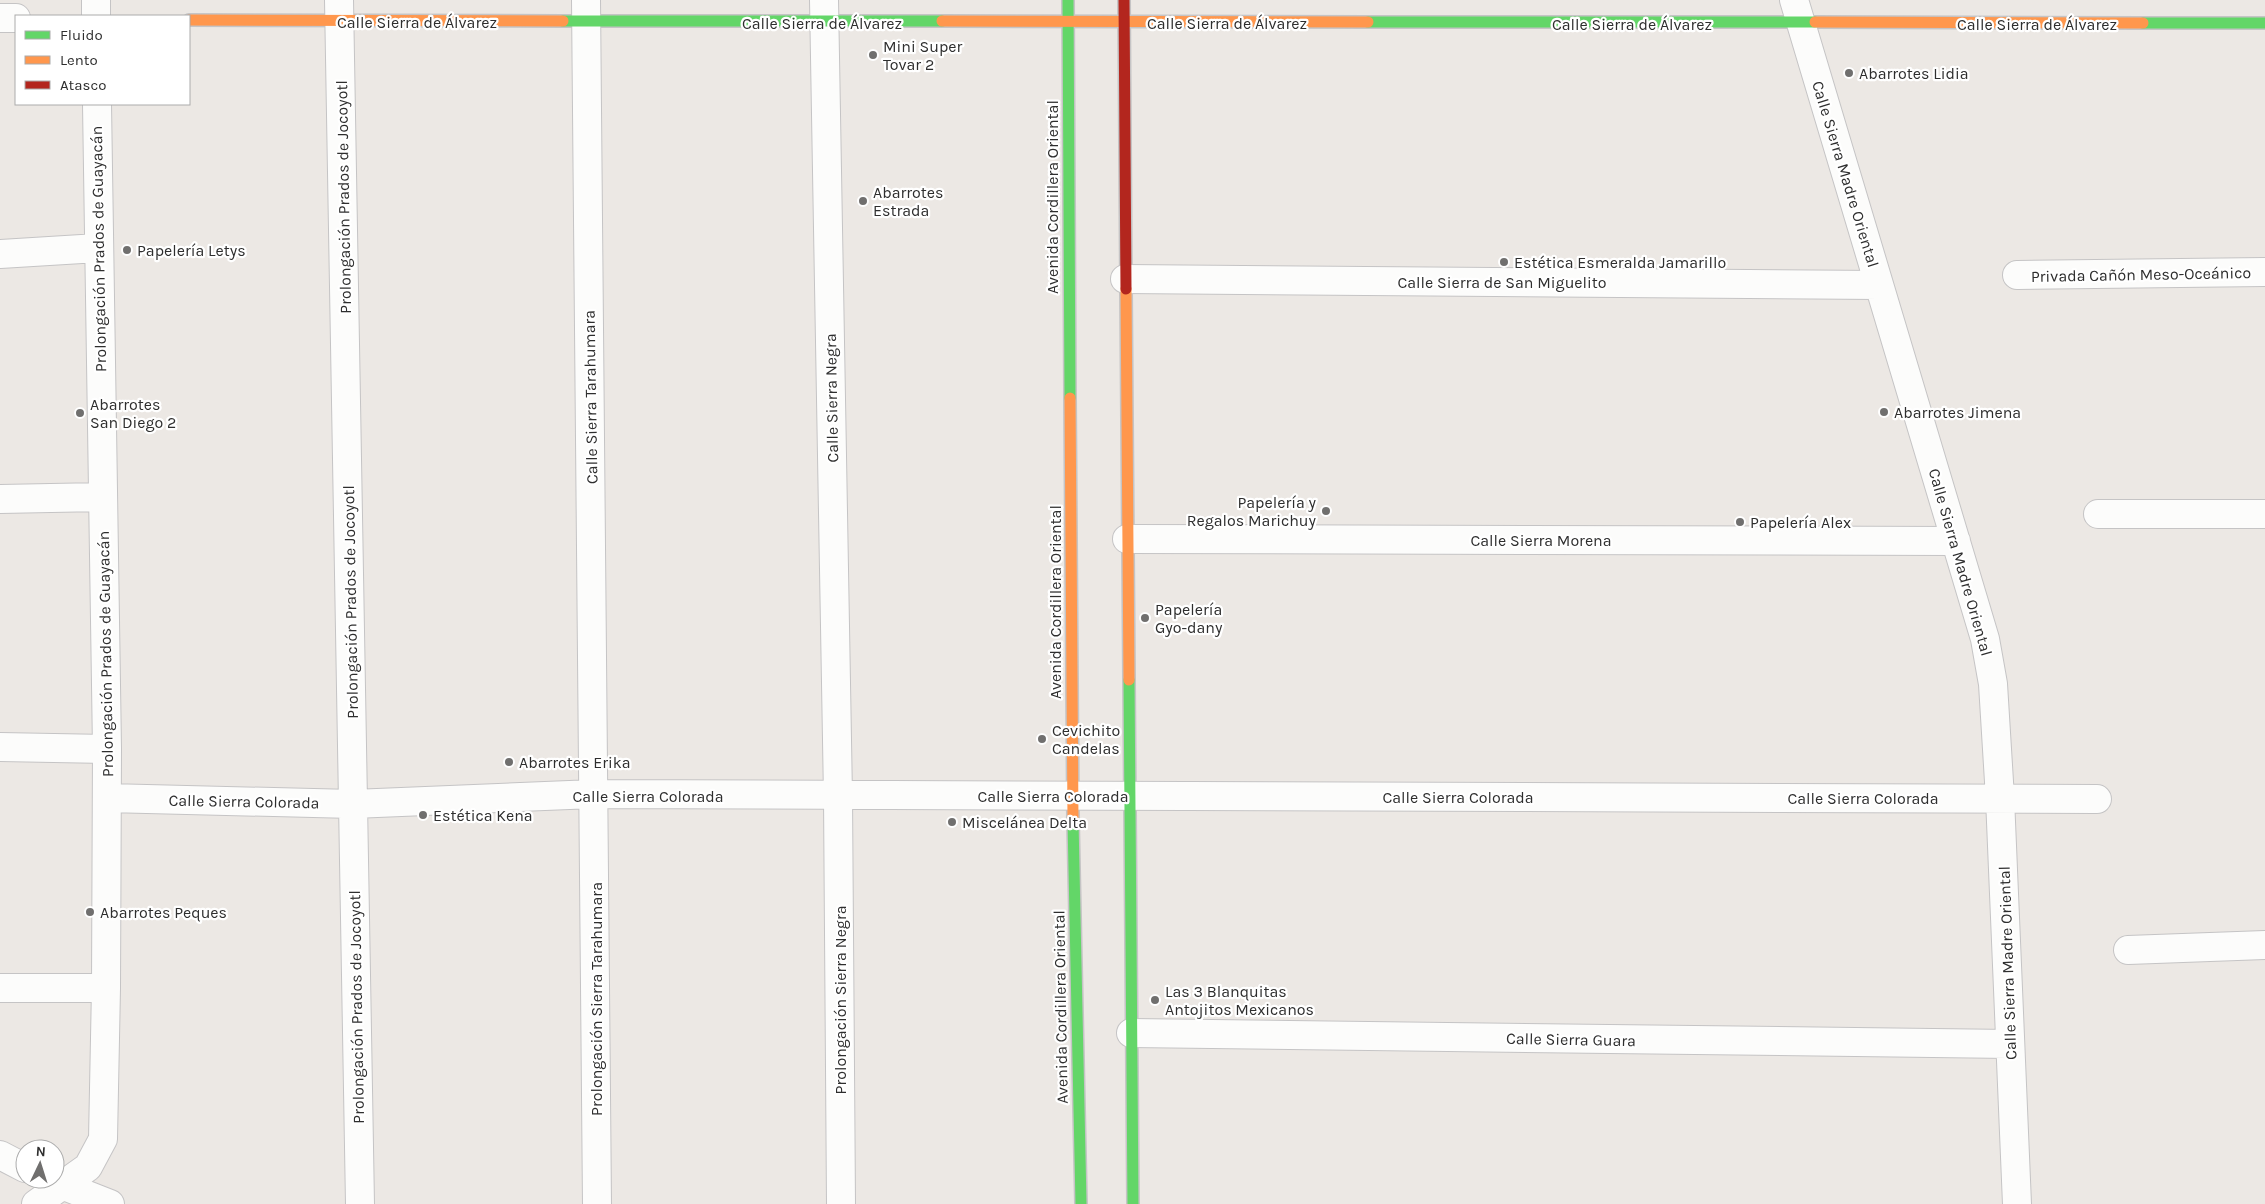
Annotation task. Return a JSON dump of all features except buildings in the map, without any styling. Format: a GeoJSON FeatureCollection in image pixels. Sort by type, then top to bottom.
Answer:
{"type":"FeatureCollection","features":[{"type":"Feature","properties":{"kind":"street"},"geometry":{"type":"LineString","coordinates":[[96,0],[96,15]]}},
{"type":"Feature","properties":{"kind":"street","name":"Avenida Cordillera Oriental"},"geometry":{"type":"LineString","coordinates":[[1068,0],[1072,796],[1081,1204]]}},
{"type":"Feature","properties":{"kind":"street"},"geometry":{"type":"LineString","coordinates":[[1124,0],[1133,1204]]}},
{"type":"Feature","properties":{"kind":"street","name":"Calle Sierra de Álvarez"},"geometry":{"type":"LineString","coordinates":[[190,20],[340,11],[824,11],[1068,23],[1797,12],[2265,24]]}},
{"type":"Feature","properties":{"kind":"street","name":"Prolongación Prados de Jocoyotl"},"geometry":{"type":"LineString","coordinates":[[340,11],[360,1204]]}},
{"type":"Feature","properties":{"kind":"street","name":"Calle Sierra Tarahumara"},"geometry":{"type":"LineString","coordinates":[[586,11],[594,794]]}},
{"type":"Feature","properties":{"kind":"street","name":"Calle Sierra Negra"},"geometry":{"type":"LineString","coordinates":[[824,11],[838,797]]}},
{"type":"Feature","properties":{"kind":"street","name":"Calle Sierra Madre Oriental"},"geometry":{"type":"LineString","coordinates":[[1797,12],[1985,639],[1993,684],[2000,798],[2017,1204]]}},
{"type":"Feature","properties":{"kind":"street"},"geometry":{"type":"LineString","coordinates":[[0,18],[15,18]]}},
{"type":"Feature","properties":{"kind":"street","name":"Prolongación Prados de Guayacán"},"geometry":{"type":"LineString","coordinates":[[65,1177],[88,1167],[103,1139],[107,749],[96,105]]}},
{"type":"Feature","properties":{"kind":"street"},"geometry":{"type":"LineString","coordinates":[[0,254],[98,248]]}},
{"type":"Feature","properties":{"kind":"street","name":"Privada Cañón Meso-Oceánico"},"geometry":{"type":"LineString","coordinates":[[2017,275],[2265,272]]}},
{"type":"Feature","properties":{"kind":"street","name":"Calle Sierra de San Miguelito"},"geometry":{"type":"LineString","coordinates":[[1125,279],[1879,285]]}},
{"type":"Feature","properties":{"kind":"street"},"geometry":{"type":"LineString","coordinates":[[0,499],[102,497]]}},
{"type":"Feature","properties":{"kind":"street"},"geometry":{"type":"LineString","coordinates":[[2098,514],[2265,514]]}},
{"type":"Feature","properties":{"kind":"street","name":"Calle Sierra Morena"},"geometry":{"type":"LineString","coordinates":[[1127,539],[1956,541]]}},
{"type":"Feature","properties":{"kind":"street"},"geometry":{"type":"LineString","coordinates":[[0,747],[107,749]]}},
{"type":"Feature","properties":{"kind":"street","name":"Calle Sierra Colorada"},"geometry":{"type":"LineString","coordinates":[[107,798],[353,804],[594,794],[838,797],[2097,799]]}},
{"type":"Feature","properties":{"kind":"street","name":"Prolongación Sierra Tarahumara"},"geometry":{"type":"LineString","coordinates":[[594,794],[597,1204]]}},
{"type":"Feature","properties":{"kind":"street","name":"Prolongación Sierra Negra"},"geometry":{"type":"LineString","coordinates":[[838,797],[841,1204]]}},
{"type":"Feature","properties":{"kind":"street"},"geometry":{"type":"LineString","coordinates":[[2128,950],[2265,944]]}},
{"type":"Feature","properties":{"kind":"street"},"geometry":{"type":"LineString","coordinates":[[0,988],[106,988]]}},
{"type":"Feature","properties":{"kind":"street","name":"Calle Sierra Guara"},"geometry":{"type":"LineString","coordinates":[[1131,1033],[2010,1044]]}},
{"type":"Feature","properties":{"kind":"street"},"geometry":{"type":"LineString","coordinates":[[0,1155],[15,1163]]}},
{"type":"Feature","properties":{"kind":"street"},"geometry":{"type":"LineString","coordinates":[[65,1186],[110,1204]]}},
{"type":"Feature","properties":{"kind":"street","name":"Prolongación Prados de Guayacán"},"geometry":{"type":"LineString","coordinates":[[36,1204],[48,1189]]}},
{"type":"Feature","properties":{"kind":"traffic: fast"},"geometry":{"type":"LineString","coordinates":[[1068,0],[1070,398]]}},
{"type":"Feature","properties":{"kind":"traffic: fast"},"geometry":{"type":"LineString","coordinates":[[563,21],[942,21]]}},
{"type":"Feature","properties":{"kind":"traffic: fast"},"geometry":{"type":"LineString","coordinates":[[1368,22],[1815,22]]}},
{"type":"Feature","properties":{"kind":"traffic: fast"},"geometry":{"type":"LineString","coordinates":[[2143,23],[2265,23]]}},
{"type":"Feature","properties":{"kind":"traffic: fast"},"geometry":{"type":"LineString","coordinates":[[1129,680],[1133,1204]]}},
{"type":"Feature","properties":{"kind":"traffic: fast"},"geometry":{"type":"LineString","coordinates":[[1073,821],[1081,1204]]}},
{"type":"Feature","properties":{"kind":"traffic: slow"},"geometry":{"type":"LineString","coordinates":[[190,20],[563,21]]}},
{"type":"Feature","properties":{"kind":"traffic: slow"},"geometry":{"type":"LineString","coordinates":[[942,21],[1368,22]]}},
{"type":"Feature","properties":{"kind":"traffic: slow"},"geometry":{"type":"LineString","coordinates":[[1815,22],[2143,23]]}},
{"type":"Feature","properties":{"kind":"traffic: slow"},"geometry":{"type":"LineString","coordinates":[[1126,289],[1129,680]]}},
{"type":"Feature","properties":{"kind":"traffic: slow"},"geometry":{"type":"LineString","coordinates":[[1070,398],[1073,821]]}},
{"type":"Feature","properties":{"kind":"traffic: jam"},"geometry":{"type":"LineString","coordinates":[[1124,0],[1126,289]]}},
{"type":"Feature","properties":{"kind":"place","name":"Mini Super Tovar 2"},"geometry":{"type":"Point","coordinates":[873,55]}},
{"type":"Feature","properties":{"kind":"place","name":"Abarrotes Lidia"},"geometry":{"type":"Point","coordinates":[1849,73]}},
{"type":"Feature","properties":{"kind":"place","name":"Abarrotes Estrada"},"geometry":{"type":"Point","coordinates":[863,201]}},
{"type":"Feature","properties":{"kind":"place","name":"Papelería Letys"},"geometry":{"type":"Point","coordinates":[127,250]}},
{"type":"Feature","properties":{"kind":"place","name":"Estética Esmeralda Jamarillo"},"geometry":{"type":"Point","coordinates":[1504,262]}},
{"type":"Feature","properties":{"kind":"place","name":"Abarrotes Jimena"},"geometry":{"type":"Point","coordinates":[1884,412]}},
{"type":"Feature","properties":{"kind":"place","name":"Abarrotes San Diego 2"},"geometry":{"type":"Point","coordinates":[80,413]}},
{"type":"Feature","properties":{"kind":"place","name":"Papelería y Regalos Marichuy"},"geometry":{"type":"Point","coordinates":[1326,511]}},
{"type":"Feature","properties":{"kind":"place","name":"Papelería Alex"},"geometry":{"type":"Point","coordinates":[1740,522]}},
{"type":"Feature","properties":{"kind":"place","name":"Papelería Gyo-dany"},"geometry":{"type":"Point","coordinates":[1145,618]}},
{"type":"Feature","properties":{"kind":"place","name":"Cevichito Candelas"},"geometry":{"type":"Point","coordinates":[1042,739]}},
{"type":"Feature","properties":{"kind":"place","name":"Abarrotes Erika"},"geometry":{"type":"Point","coordinates":[509,762]}},
{"type":"Feature","properties":{"kind":"place","name":"Estética Kena"},"geometry":{"type":"Point","coordinates":[423,815]}},
{"type":"Feature","properties":{"kind":"place","name":"Miscelánea Delta"},"geometry":{"type":"Point","coordinates":[952,822]}},
{"type":"Feature","properties":{"kind":"place","name":"Abarrotes Peques"},"geometry":{"type":"Point","coordinates":[90,912]}},
{"type":"Feature","properties":{"kind":"place","name":"Las 3 Blanquitas Antojitos Mexicanos"},"geometry":{"type":"Point","coordinates":[1155,1000]}}]}
